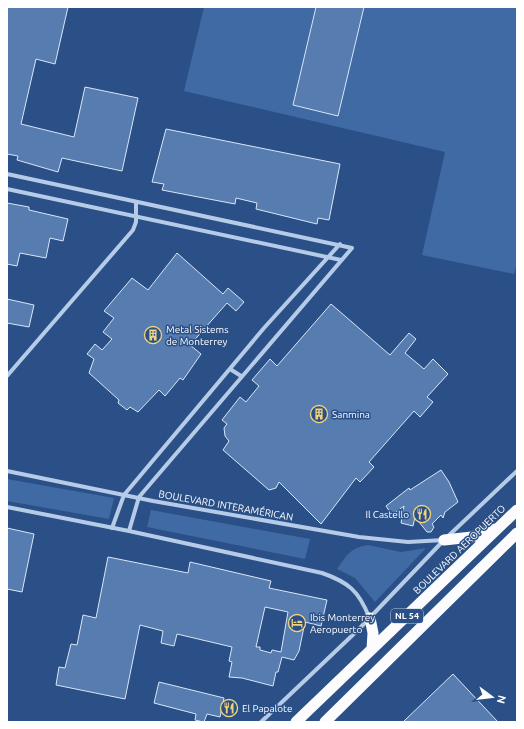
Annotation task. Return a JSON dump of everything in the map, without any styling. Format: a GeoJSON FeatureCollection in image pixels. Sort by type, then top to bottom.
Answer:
{"type":"FeatureCollection","features":[{"type":"Feature","properties":{"kind":"highway","name":"BOULEVARD AEROPUERTO"},"geometry":{"type":"LineString","coordinates":[[296,722],[517,510]]}},
{"type":"Feature","properties":{"kind":"highway"},"geometry":{"type":"LineString","coordinates":[[444,540],[463,539],[481,534],[507,520]]}},
{"type":"Feature","properties":{"kind":"highway","name":"NL 54"},"geometry":{"type":"LineString","coordinates":[[325,722],[517,533]]}},
{"type":"Feature","properties":{"kind":"highway"},"geometry":{"type":"LineString","coordinates":[[370,618],[374,633],[372,649]]}},
{"type":"Feature","properties":{"kind":"street"},"geometry":{"type":"LineString","coordinates":[[7,174],[340,244],[352,248],[240,376],[139,497],[129,531]]}},
{"type":"Feature","properties":{"kind":"street"},"geometry":{"type":"LineString","coordinates":[[7,189],[341,260]]}},
{"type":"Feature","properties":{"kind":"street"},"geometry":{"type":"LineString","coordinates":[[7,376],[133,230],[136,217],[136,202]]}},
{"type":"Feature","properties":{"kind":"street"},"geometry":{"type":"LineString","coordinates":[[112,528],[124,494],[269,322],[340,244]]}},
{"type":"Feature","properties":{"kind":"street"},"geometry":{"type":"LineString","coordinates":[[230,369],[240,376]]}},
{"type":"Feature","properties":{"kind":"street","name":"BOULEVARD INTERAMÉRICAN"},"geometry":{"type":"LineString","coordinates":[[7,471],[139,497],[366,538],[408,542],[444,540]]}},
{"type":"Feature","properties":{"kind":"street"},"geometry":{"type":"LineString","coordinates":[[261,722],[370,618],[444,540],[517,471]]}},
{"type":"Feature","properties":{"kind":"street"},"geometry":{"type":"LineString","coordinates":[[7,507],[129,531],[333,577],[346,583],[355,591],[364,604],[370,618]]}},
{"type":"Feature","properties":{"kind":"shaded area"},"geometry":{"type":"Polygon","coordinates":[[[204,7],[517,7],[517,262],[514,274],[422,255],[445,152],[184,91],[204,7]]]}},
{"type":"Feature","properties":{"kind":"shaded area"},"geometry":{"type":"Polygon","coordinates":[[[7,479],[114,498],[109,519],[7,501],[7,479]]]}},
{"type":"Feature","properties":{"kind":"shaded area"},"geometry":{"type":"Polygon","coordinates":[[[151,510],[310,539],[305,559],[147,527],[151,510]]]}},
{"type":"Feature","properties":{"kind":"shaded area"},"geometry":{"type":"Polygon","coordinates":[[[368,545],[401,552],[426,548],[375,602],[355,578],[337,569],[346,556],[353,550],[368,545]]]}},
{"type":"Feature","properties":{"kind":"building"},"geometry":{"type":"Polygon","coordinates":[[[7,7],[68,7],[55,64],[36,59],[21,124],[74,137],[85,87],[138,98],[122,171],[62,158],[58,172],[17,160],[18,156],[7,154],[7,7]]]}},
{"type":"Feature","properties":{"kind":"building"},"geometry":{"type":"Polygon","coordinates":[[[316,7],[364,7],[338,116],[293,105],[316,7]]]}},
{"type":"Feature","properties":{"kind":"building"},"geometry":{"type":"Polygon","coordinates":[[[166,129],[340,164],[329,220],[318,218],[317,224],[256,209],[257,203],[236,198],[235,204],[162,190],[164,184],[152,182],[166,129]]]}},
{"type":"Feature","properties":{"kind":"building"},"geometry":{"type":"Polygon","coordinates":[[[7,203],[29,207],[29,210],[68,219],[63,241],[50,238],[46,258],[20,253],[17,266],[7,264],[7,203]]]}},
{"type":"Feature","properties":{"kind":"building","name":"Metal Sistems de Monterrey"},"geometry":{"type":"Polygon","coordinates":[[[177,253],[223,294],[228,288],[244,302],[236,311],[227,303],[190,345],[201,354],[183,380],[180,378],[165,396],[159,390],[138,412],[130,407],[127,410],[118,403],[119,400],[89,373],[94,359],[87,354],[95,344],[102,350],[112,339],[103,332],[114,318],[104,311],[132,278],[148,290],[177,253]]]}},
{"type":"Feature","properties":{"kind":"building"},"geometry":{"type":"Polygon","coordinates":[[[7,299],[34,305],[29,327],[7,323],[7,299]]]}},
{"type":"Feature","properties":{"kind":"building","name":"Sanmina"},"geometry":{"type":"Polygon","coordinates":[[[331,304],[390,355],[409,333],[416,339],[405,353],[424,369],[433,359],[448,374],[427,397],[433,402],[420,417],[414,411],[369,462],[374,467],[360,482],[356,478],[321,524],[279,482],[276,488],[269,490],[223,450],[229,441],[225,436],[224,428],[227,424],[222,420],[240,397],[246,402],[259,386],[252,380],[270,359],[277,366],[331,304]]]}},
{"type":"Feature","properties":{"kind":"building"},"geometry":{"type":"Polygon","coordinates":[[[441,470],[449,482],[458,502],[445,512],[443,518],[441,515],[432,524],[434,527],[431,532],[427,532],[415,517],[413,526],[401,523],[404,506],[392,515],[386,506],[409,488],[410,490],[441,470]]]}},
{"type":"Feature","properties":{"kind":"building"},"geometry":{"type":"Polygon","coordinates":[[[7,528],[34,534],[22,592],[7,589],[7,528]]]}},
{"type":"Feature","properties":{"kind":"building"},"geometry":{"type":"Polygon","coordinates":[[[108,557],[188,573],[190,562],[271,581],[269,588],[327,600],[321,626],[305,622],[299,651],[294,660],[282,657],[278,672],[276,672],[273,686],[242,678],[229,677],[232,662],[229,661],[232,647],[177,634],[174,646],[161,643],[163,631],[140,625],[125,699],[56,685],[59,667],[65,668],[71,644],[77,645],[83,615],[96,618],[108,557]],[[265,607],[256,647],[260,647],[260,650],[271,653],[272,650],[281,652],[288,612],[265,607]]]}},
{"type":"Feature","properties":{"kind":"building"},"geometry":{"type":"Polygon","coordinates":[[[453,674],[498,722],[403,722],[453,674]]]}},
{"type":"Feature","properties":{"kind":"building"},"geometry":{"type":"Polygon","coordinates":[[[159,682],[224,698],[220,717],[207,714],[203,722],[195,720],[196,714],[154,703],[159,682]]]}},
{"type":"Feature","properties":{"kind":"place","name":"Metal Sistems de Monterrey"},"geometry":{"type":"Point","coordinates":[153,335]}},
{"type":"Feature","properties":{"kind":"place","name":"Sanmina"},"geometry":{"type":"Point","coordinates":[319,414]}},
{"type":"Feature","properties":{"kind":"place","name":"Il Castello"},"geometry":{"type":"Point","coordinates":[422,514]}},
{"type":"Feature","properties":{"kind":"place","name":"Ibis Monterrey Aeropuerto"},"geometry":{"type":"Point","coordinates":[297,623]}},
{"type":"Feature","properties":{"kind":"place","name":"El Papalote"},"geometry":{"type":"Point","coordinates":[229,708]}}]}
